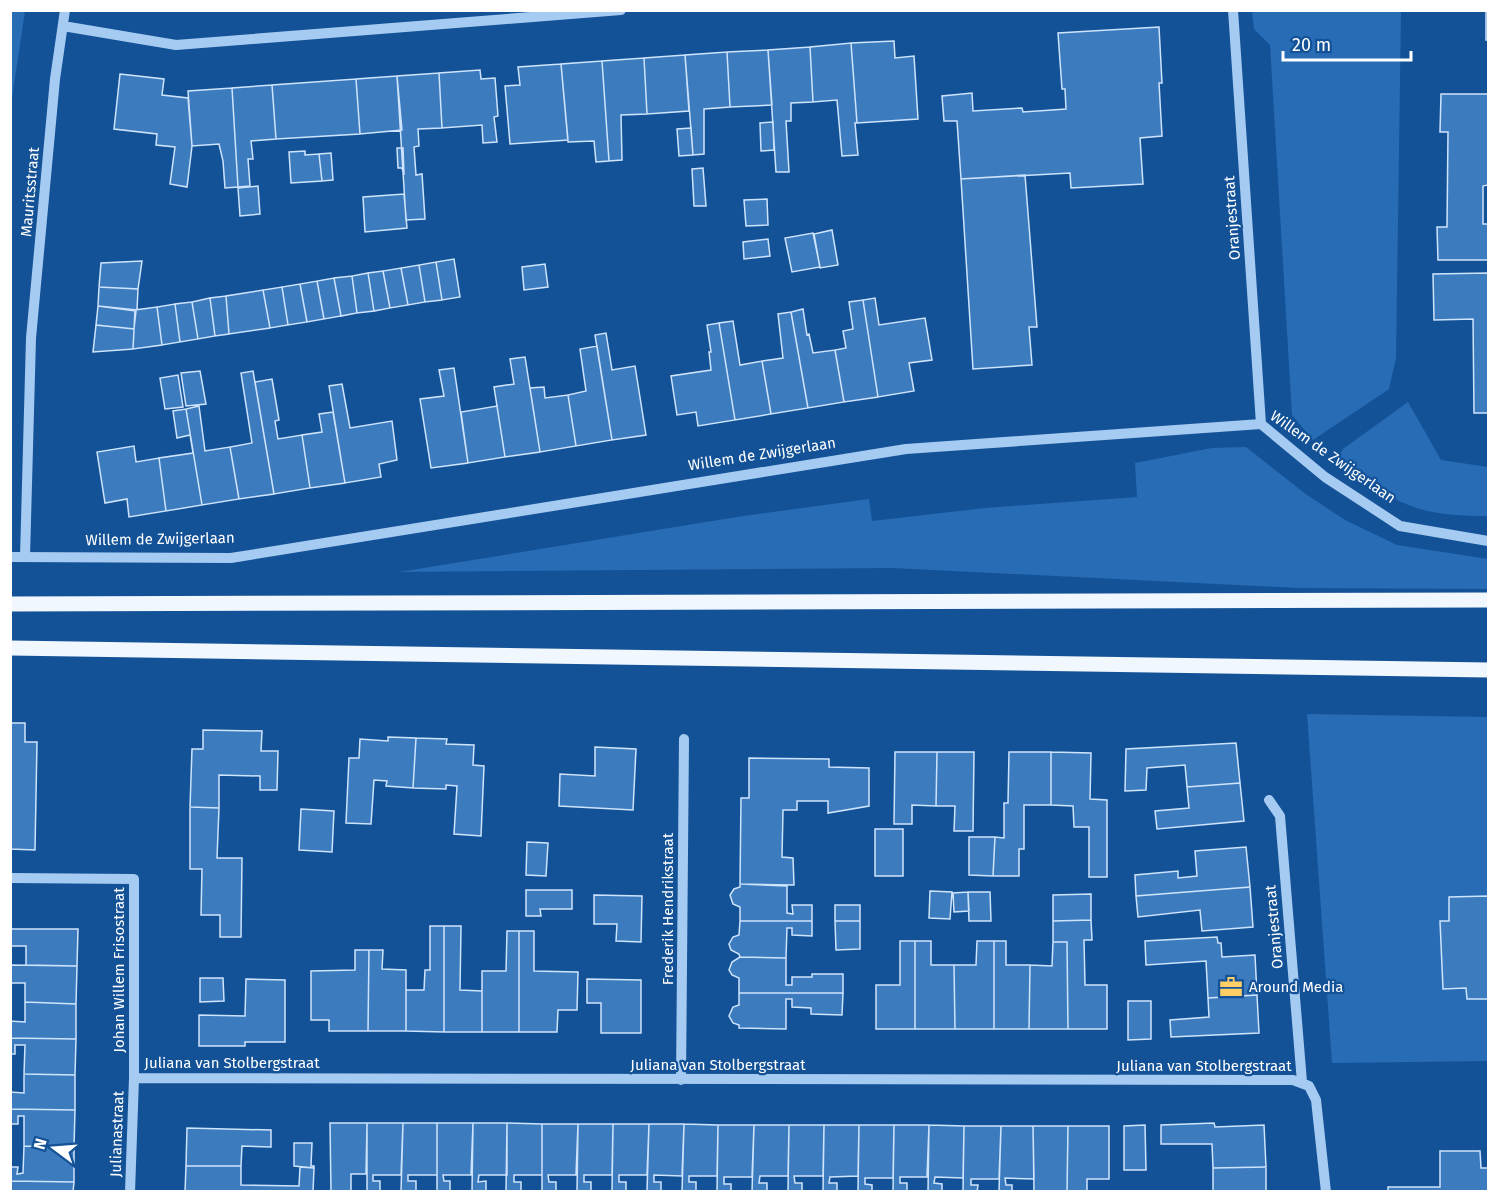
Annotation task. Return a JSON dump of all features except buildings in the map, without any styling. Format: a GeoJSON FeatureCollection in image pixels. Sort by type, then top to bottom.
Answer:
{"type":"FeatureCollection","features":[{"type":"Feature","properties":{"kind":"main road"},"geometry":{"type":"LineString","coordinates":[[10,604],[1488,600]]}},
{"type":"Feature","properties":{"kind":"main road"},"geometry":{"type":"LineString","coordinates":[[10,648],[1488,670]]}},
{"type":"Feature","properties":{"kind":"street","name":"Mauritsstraat"},"geometry":{"type":"LineString","coordinates":[[25,557],[31,338],[55,79],[66,10]]}},
{"type":"Feature","properties":{"kind":"street"},"geometry":{"type":"LineString","coordinates":[[63,26],[176,45],[621,10]]}},
{"type":"Feature","properties":{"kind":"street","name":"Oranjestraat"},"geometry":{"type":"LineString","coordinates":[[1233,10],[1261,424]]}},
{"type":"Feature","properties":{"kind":"street","name":"Willem de Zwijgerlaan"},"geometry":{"type":"LineString","coordinates":[[10,557],[231,558],[906,449],[1261,424],[1325,477],[1400,526],[1488,541]]}},
{"type":"Feature","properties":{"kind":"street","name":"Frederik Hendrikstraat"},"geometry":{"type":"LineString","coordinates":[[681,1080],[684,739]]}},
{"type":"Feature","properties":{"kind":"street","name":"Oranjestraat"},"geometry":{"type":"LineString","coordinates":[[1269,800],[1280,816],[1302,1082],[1309,1086],[1318,1107],[1326,1191]]}},
{"type":"Feature","properties":{"kind":"street","name":"Johan Willem Frisostraat"},"geometry":{"type":"LineString","coordinates":[[10,878],[134,879],[134,1078]]}},
{"type":"Feature","properties":{"kind":"street","name":"Juliana van Stolbergstraat"},"geometry":{"type":"LineString","coordinates":[[134,1078],[1293,1080],[1302,1082]]}},
{"type":"Feature","properties":{"kind":"street","name":"Julianastraat"},"geometry":{"type":"LineString","coordinates":[[130,1191],[134,1078]]}},
{"type":"Feature","properties":{"kind":"shaded area"},"geometry":{"type":"Polygon","coordinates":[[[10,11],[25,11],[11,105],[10,11]]]}},
{"type":"Feature","properties":{"kind":"shaded area"},"geometry":{"type":"Polygon","coordinates":[[[1252,11],[1401,11],[1396,358],[1389,389],[1313,440],[1292,415],[1270,45],[1254,29],[1252,11]]]}},
{"type":"Feature","properties":{"kind":"shaded area"},"geometry":{"type":"Polygon","coordinates":[[[1408,402],[1441,460],[1488,467],[1488,516],[1439,513],[1411,506],[1381,491],[1338,457],[1343,449],[1408,402]]]}},
{"type":"Feature","properties":{"kind":"shaded area"},"geometry":{"type":"Polygon","coordinates":[[[1246,447],[1307,495],[1345,520],[1397,545],[1488,559],[1488,589],[1299,588],[892,568],[399,572],[743,516],[869,499],[872,521],[985,508],[1137,497],[1135,463],[1212,448],[1246,447]]]}},
{"type":"Feature","properties":{"kind":"shaded area"},"geometry":{"type":"Polygon","coordinates":[[[1307,714],[1488,717],[1488,1061],[1332,1063],[1307,714]]]}},
{"type":"Feature","properties":{"kind":"place","name":"Around Media"},"geometry":{"type":"Point","coordinates":[1231,987]}}]}
